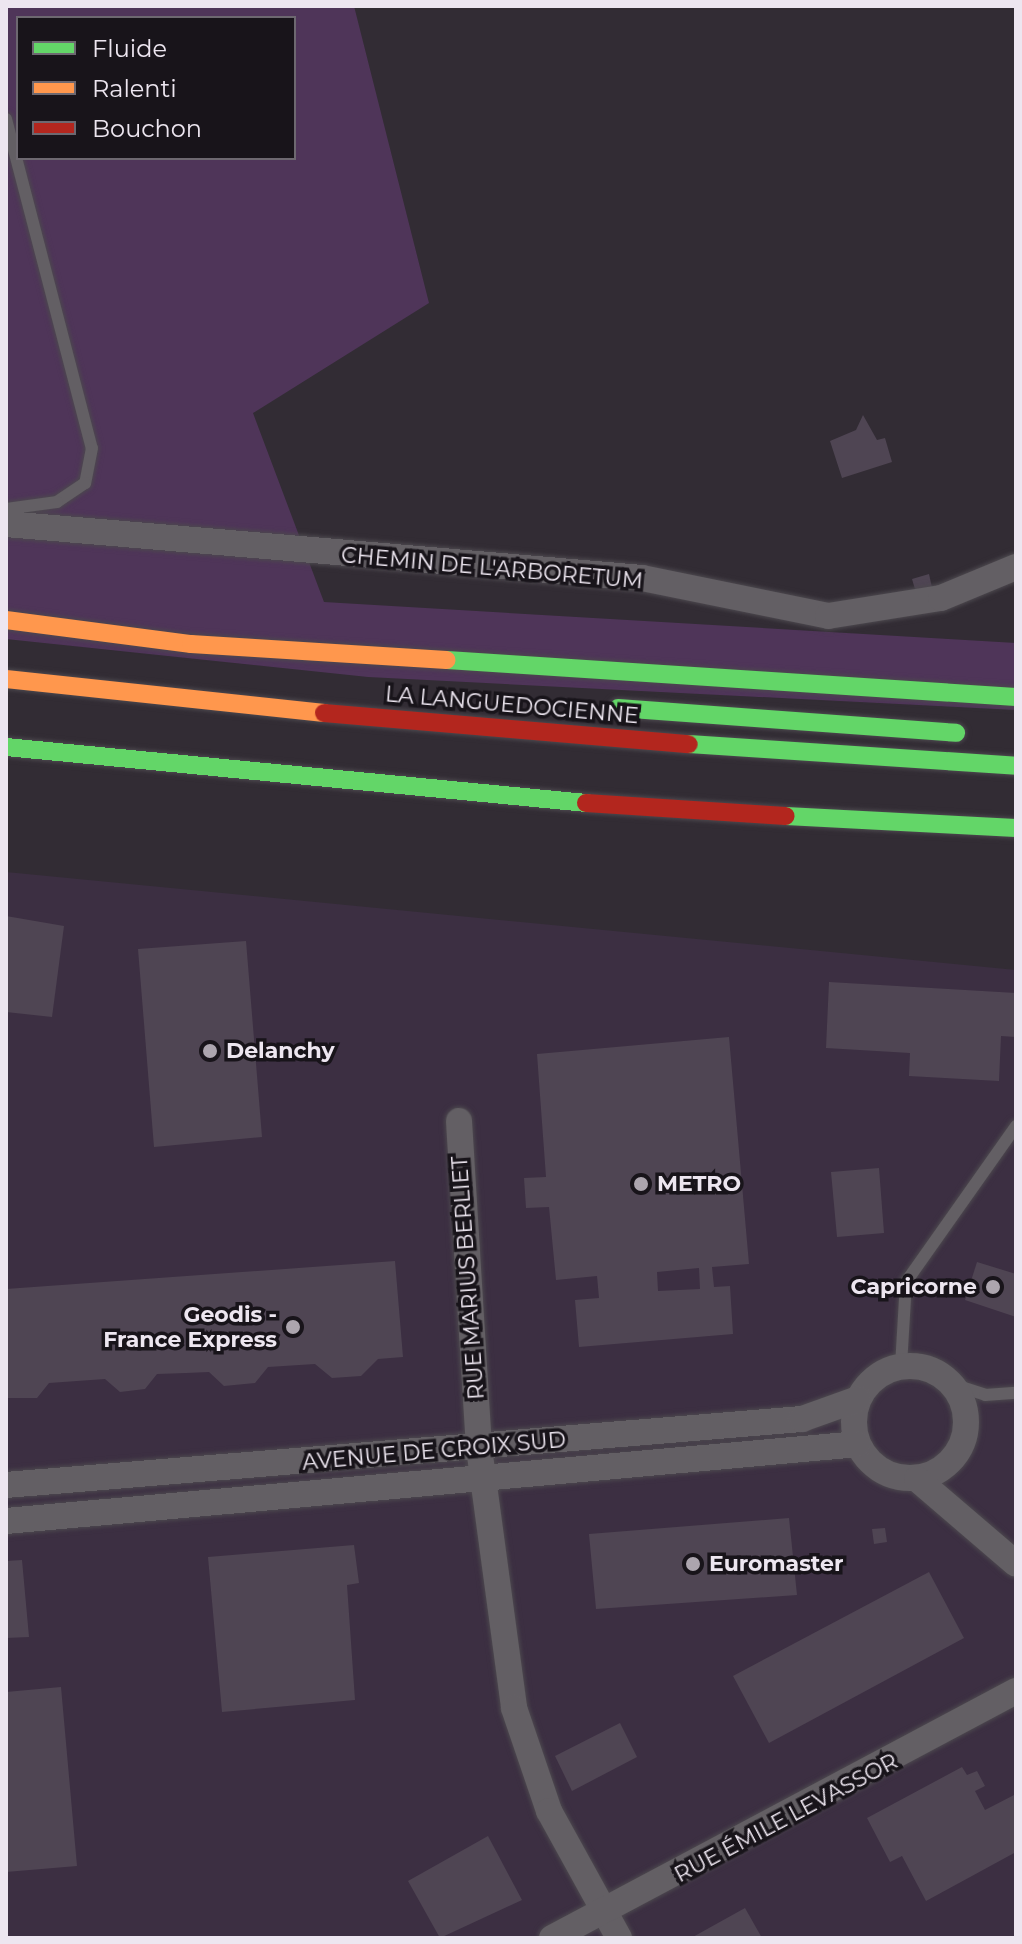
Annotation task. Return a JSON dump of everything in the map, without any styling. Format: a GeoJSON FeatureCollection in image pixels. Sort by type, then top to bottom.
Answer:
{"type":"FeatureCollection","features":[{"type":"Feature","properties":{"kind":"highway"},"geometry":{"type":"LineString","coordinates":[[6,620],[191,644],[1016,697]]}},
{"type":"Feature","properties":{"kind":"highway"},"geometry":{"type":"LineString","coordinates":[[757,681],[1016,678]]}},
{"type":"Feature","properties":{"kind":"highway","name":"LA LANGUEDOCIENNE"},"geometry":{"type":"LineString","coordinates":[[6,679],[320,713],[1016,766]]}},
{"type":"Feature","properties":{"kind":"highway"},"geometry":{"type":"LineString","coordinates":[[320,713],[477,704]]}},
{"type":"Feature","properties":{"kind":"highway"},"geometry":{"type":"LineString","coordinates":[[602,707],[978,735]]}},
{"type":"Feature","properties":{"kind":"highway"},"geometry":{"type":"LineString","coordinates":[[6,747],[621,807],[1016,828]]}},
{"type":"Feature","properties":{"kind":"street","name":"CHEMIN DE L'ARBORETUM"},"geometry":{"type":"LineString","coordinates":[[6,524],[642,578],[828,616],[929,601],[1016,567]]}},
{"type":"Feature","properties":{"kind":"street","name":"RUE MARIUS BERLIET"},"geometry":{"type":"LineString","coordinates":[[459,1121],[482,1482],[514,1708],[549,1811],[602,1915],[619,1938]]}},
{"type":"Feature","properties":{"kind":"street"},"geometry":{"type":"LineString","coordinates":[[967,1518],[950,1492],[952,1461],[965,1437],[966,1408],[952,1384],[929,1368],[901,1366],[876,1377],[858,1399],[858,1444],[893,1476],[917,1479],[967,1518],[1016,1564]]}},
{"type":"Feature","properties":{"kind":"street","name":"AVENUE DE CROIX SUD"},"geometry":{"type":"LineString","coordinates":[[6,1485],[802,1419],[858,1399]]}},
{"type":"Feature","properties":{"kind":"street","name":"AVENUE DE CROIX SUD"},"geometry":{"type":"LineString","coordinates":[[6,1521],[482,1482],[858,1444]]}},
{"type":"Feature","properties":{"kind":"street"},"geometry":{"type":"LineString","coordinates":[[917,1479],[952,1461]]}},
{"type":"Feature","properties":{"kind":"street","name":"RUE ÉMILE LEVASSOR"},"geometry":{"type":"LineString","coordinates":[[552,1938],[602,1915],[1016,1691]]}},
{"type":"Feature","properties":{"kind":"lane"},"geometry":{"type":"LineString","coordinates":[[6,119],[16,157]]}},
{"type":"Feature","properties":{"kind":"lane"},"geometry":{"type":"LineString","coordinates":[[6,509],[57,502],[85,483],[92,448],[17,160]]}},
{"type":"Feature","properties":{"kind":"lane"},"geometry":{"type":"LineString","coordinates":[[901,1366],[906,1282],[1016,1126]]}},
{"type":"Feature","properties":{"kind":"lane"},"geometry":{"type":"LineString","coordinates":[[952,1384],[985,1395],[1016,1393]]}},
{"type":"Feature","properties":{"kind":"shaded area"},"geometry":{"type":"Polygon","coordinates":[[[6,6],[354,6],[429,303],[253,413],[324,602],[1016,643],[1016,710],[368,677],[6,639],[6,6]]]}},
{"type":"Feature","properties":{"kind":"shaded area"},"geometry":{"type":"Polygon","coordinates":[[[6,872],[1016,970],[1016,1938],[6,1938],[6,872]]]}},
{"type":"Feature","properties":{"kind":"building"},"geometry":{"type":"Polygon","coordinates":[[[863,415],[877,440],[885,438],[892,462],[842,478],[830,441],[856,430],[863,415]]]}},
{"type":"Feature","properties":{"kind":"building"},"geometry":{"type":"Polygon","coordinates":[[[929,574],[933,592],[917,596],[912,579],[929,574]]]}},
{"type":"Feature","properties":{"kind":"building"},"geometry":{"type":"Polygon","coordinates":[[[6,916],[64,926],[52,1017],[6,1012],[6,916]]]}},
{"type":"Feature","properties":{"kind":"building"},"geometry":{"type":"Polygon","coordinates":[[[246,941],[262,1137],[154,1147],[138,949],[246,941]]]}},
{"type":"Feature","properties":{"kind":"building"},"geometry":{"type":"Polygon","coordinates":[[[829,982],[1016,993],[1016,1037],[1001,1036],[999,1081],[909,1076],[910,1053],[826,1048],[829,982]]]}},
{"type":"Feature","properties":{"kind":"building"},"geometry":{"type":"Polygon","coordinates":[[[729,1037],[749,1264],[712,1267],[714,1287],[730,1286],[733,1334],[579,1347],[575,1300],[599,1298],[597,1276],[556,1280],[549,1207],[526,1208],[524,1178],[546,1177],[537,1054],[729,1037]],[[699,1268],[657,1272],[658,1291],[700,1289],[699,1268]]]}},
{"type":"Feature","properties":{"kind":"building"},"geometry":{"type":"Polygon","coordinates":[[[879,1168],[884,1233],[837,1237],[831,1172],[879,1168]]]}},
{"type":"Feature","properties":{"kind":"building"},"geometry":{"type":"Polygon","coordinates":[[[395,1261],[403,1357],[378,1359],[361,1376],[332,1378],[315,1364],[268,1367],[255,1383],[224,1386],[209,1372],[157,1374],[145,1389],[120,1392],[105,1379],[49,1383],[37,1398],[6,1398],[6,1289],[395,1261]]]}},
{"type":"Feature","properties":{"kind":"building","name":"Capricorne"},"geometry":{"type":"Polygon","coordinates":[[[977,1262],[1016,1274],[1016,1317],[965,1300],[977,1262]]]}},
{"type":"Feature","properties":{"kind":"building","name":"Euromaster"},"geometry":{"type":"Polygon","coordinates":[[[789,1518],[797,1595],[596,1609],[589,1534],[789,1518]]]}},
{"type":"Feature","properties":{"kind":"building"},"geometry":{"type":"Polygon","coordinates":[[[885,1528],[887,1542],[874,1544],[872,1529],[885,1528]]]}},
{"type":"Feature","properties":{"kind":"building"},"geometry":{"type":"Polygon","coordinates":[[[354,1545],[359,1583],[347,1585],[355,1700],[222,1712],[208,1557],[354,1545]]]}},
{"type":"Feature","properties":{"kind":"building"},"geometry":{"type":"Polygon","coordinates":[[[22,1560],[29,1637],[6,1638],[6,1561],[22,1560]]]}},
{"type":"Feature","properties":{"kind":"building"},"geometry":{"type":"Polygon","coordinates":[[[929,1572],[964,1638],[769,1743],[733,1676],[929,1572]]]}},
{"type":"Feature","properties":{"kind":"building"},"geometry":{"type":"Polygon","coordinates":[[[61,1687],[77,1866],[6,1872],[6,1692],[61,1687]]]}},
{"type":"Feature","properties":{"kind":"building"},"geometry":{"type":"Polygon","coordinates":[[[620,1723],[637,1757],[572,1791],[555,1756],[620,1723]]]}},
{"type":"Feature","properties":{"kind":"building"},"geometry":{"type":"Polygon","coordinates":[[[962,1767],[967,1775],[977,1771],[985,1786],[975,1791],[985,1810],[1016,1794],[1016,1852],[926,1901],[902,1856],[890,1862],[867,1818],[962,1767]]]}},
{"type":"Feature","properties":{"kind":"building"},"geometry":{"type":"Polygon","coordinates":[[[488,1836],[522,1900],[440,1938],[408,1881],[488,1836]]]}},
{"type":"Feature","properties":{"kind":"building"},"geometry":{"type":"Polygon","coordinates":[[[745,1908],[762,1938],[691,1938],[745,1908]]]}},
{"type":"Feature","properties":{"kind":"traffic: fast"},"geometry":{"type":"LineString","coordinates":[[447,660],[1016,697]]}},
{"type":"Feature","properties":{"kind":"traffic: fast"},"geometry":{"type":"LineString","coordinates":[[618,708],[956,733]]}},
{"type":"Feature","properties":{"kind":"traffic: fast"},"geometry":{"type":"LineString","coordinates":[[689,744],[1016,766]]}},
{"type":"Feature","properties":{"kind":"traffic: fast"},"geometry":{"type":"LineString","coordinates":[[6,747],[586,803]]}},
{"type":"Feature","properties":{"kind":"traffic: fast"},"geometry":{"type":"LineString","coordinates":[[786,816],[1016,828]]}},
{"type":"Feature","properties":{"kind":"traffic: slow"},"geometry":{"type":"LineString","coordinates":[[6,620],[191,644],[447,660]]}},
{"type":"Feature","properties":{"kind":"traffic: slow"},"geometry":{"type":"LineString","coordinates":[[6,679],[324,713]]}},
{"type":"Feature","properties":{"kind":"traffic: jam"},"geometry":{"type":"LineString","coordinates":[[324,713],[689,744]]}},
{"type":"Feature","properties":{"kind":"traffic: jam"},"geometry":{"type":"LineString","coordinates":[[586,803],[786,816]]}},
{"type":"Feature","properties":{"kind":"place","name":"Delanchy"},"geometry":{"type":"Point","coordinates":[210,1051]}},
{"type":"Feature","properties":{"kind":"place","name":"METRO"},"geometry":{"type":"Point","coordinates":[641,1184]}},
{"type":"Feature","properties":{"kind":"place","name":"Capricorne"},"geometry":{"type":"Point","coordinates":[993,1287]}},
{"type":"Feature","properties":{"kind":"place","name":"Geodis - France Express"},"geometry":{"type":"Point","coordinates":[293,1327]}},
{"type":"Feature","properties":{"kind":"place","name":"Euromaster"},"geometry":{"type":"Point","coordinates":[693,1564]}}]}
